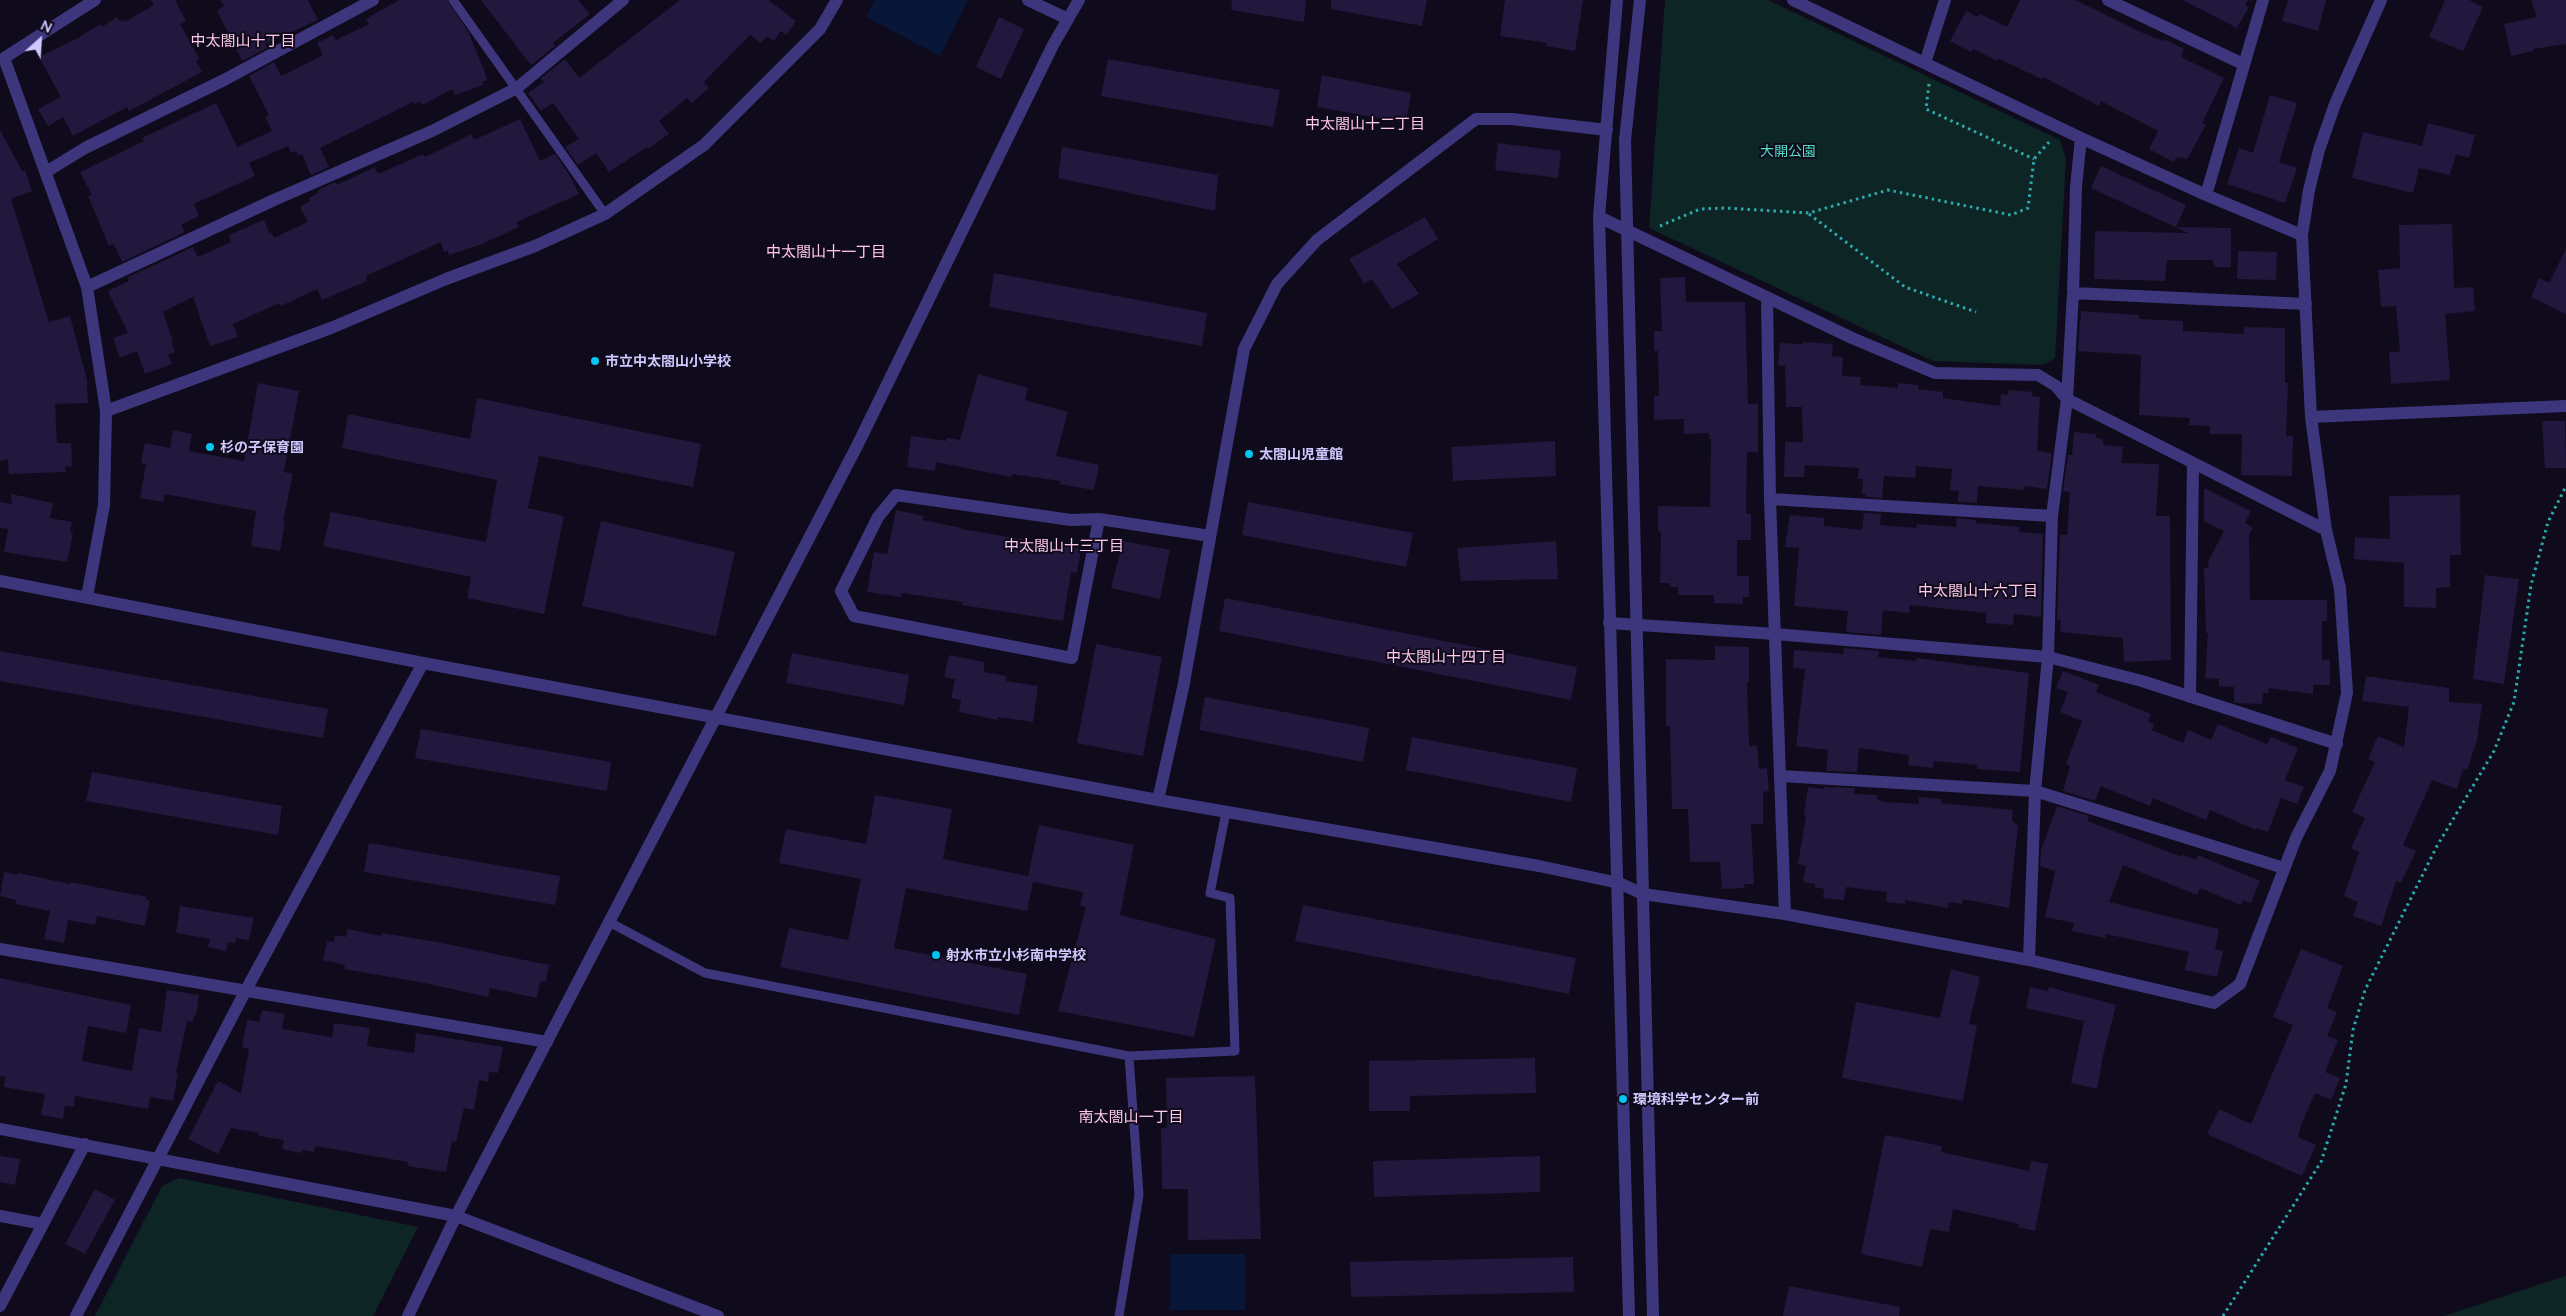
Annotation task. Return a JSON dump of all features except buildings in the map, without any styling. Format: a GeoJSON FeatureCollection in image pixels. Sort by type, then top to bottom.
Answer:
{"type":"FeatureCollection","features":[{"type":"Feature","properties":{"kind":"street"},"geometry":{"type":"LineString","coordinates":[[87,597],[104,505],[106,411],[87,287],[46,172],[1,56],[95,0]]}},
{"type":"Feature","properties":{"kind":"street"},"geometry":{"type":"LineString","coordinates":[[46,172],[85,148],[224,80],[373,0]]}},
{"type":"Feature","properties":{"kind":"street"},"geometry":{"type":"LineString","coordinates":[[87,287],[274,200],[432,132],[517,88],[623,0]]}},
{"type":"Feature","properties":{"kind":"street"},"geometry":{"type":"LineString","coordinates":[[106,411],[331,328],[446,279],[535,246],[605,214],[704,145],[820,29],[837,0]]}},
{"type":"Feature","properties":{"kind":"street"},"geometry":{"type":"LineString","coordinates":[[1028,0],[1068,19]]}},
{"type":"Feature","properties":{"kind":"street"},"geometry":{"type":"LineString","coordinates":[[408,1316],[456,1216],[714,717],[857,446],[1053,45],[1079,0]]}},
{"type":"Feature","properties":{"kind":"street"},"geometry":{"type":"LineString","coordinates":[[1617,0],[1599,217],[1609,623],[1619,884],[1629,1316]]}},
{"type":"Feature","properties":{"kind":"street"},"geometry":{"type":"LineString","coordinates":[[1640,0],[1625,140],[1654,1316]]}},
{"type":"Feature","properties":{"kind":"street"},"geometry":{"type":"LineString","coordinates":[[1793,0],[2206,196],[2302,235]]}},
{"type":"Feature","properties":{"kind":"street"},"geometry":{"type":"LineString","coordinates":[[1928,65],[1944,0]]}},
{"type":"Feature","properties":{"kind":"street"},"geometry":{"type":"LineString","coordinates":[[2108,0],[2243,64]]}},
{"type":"Feature","properties":{"kind":"street"},"geometry":{"type":"LineString","coordinates":[[2206,196],[2263,0]]}},
{"type":"Feature","properties":{"kind":"street"},"geometry":{"type":"LineString","coordinates":[[0,581],[423,663],[1158,800],[1539,866],[1619,884],[1643,894],[1785,914],[2029,960],[2214,1002],[2240,984],[2296,838],[2330,771],[2347,693],[2346,654],[2340,588],[2326,530],[2311,417],[2302,235],[2309,190],[2319,150],[2335,104],[2381,0]]}},
{"type":"Feature","properties":{"kind":"street"},"geometry":{"type":"LineString","coordinates":[[1158,800],[1183,688],[1244,348],[1277,284],[1317,240],[1476,119],[1512,119],[1607,130]]}},
{"type":"Feature","properties":{"kind":"street"},"geometry":{"type":"LineString","coordinates":[[2029,960],[2036,791],[2048,657],[2052,516],[2067,399],[2076,187],[2081,138]]}},
{"type":"Feature","properties":{"kind":"street"},"geometry":{"type":"LineString","coordinates":[[1599,217],[1641,239],[1767,298],[1935,374],[2038,375],[2056,386],[2067,399],[2326,530]]}},
{"type":"Feature","properties":{"kind":"street"},"geometry":{"type":"LineString","coordinates":[[2073,293],[2306,304]]}},
{"type":"Feature","properties":{"kind":"street"},"geometry":{"type":"LineString","coordinates":[[1767,298],[1770,500],[1785,914]]}},
{"type":"Feature","properties":{"kind":"street"},"geometry":{"type":"LineString","coordinates":[[2311,417],[2566,406]]}},
{"type":"Feature","properties":{"kind":"street"},"geometry":{"type":"LineString","coordinates":[[2190,697],[2193,463]]}},
{"type":"Feature","properties":{"kind":"street"},"geometry":{"type":"LineString","coordinates":[[1098,519],[1072,658],[854,616],[841,591],[878,517],[892,497],[896,495],[1071,520],[1098,519],[1210,536]]}},
{"type":"Feature","properties":{"kind":"street"},"geometry":{"type":"LineString","coordinates":[[1770,500],[2052,516]]}},
{"type":"Feature","properties":{"kind":"street"},"geometry":{"type":"LineString","coordinates":[[1609,623],[1775,634],[2048,657],[2142,681],[2337,744]]}},
{"type":"Feature","properties":{"kind":"street"},"geometry":{"type":"LineString","coordinates":[[76,1316],[157,1157],[423,663]]}},
{"type":"Feature","properties":{"kind":"street"},"geometry":{"type":"LineString","coordinates":[[1781,776],[2036,791],[2284,868]]}},
{"type":"Feature","properties":{"kind":"street"},"geometry":{"type":"LineString","coordinates":[[0,949],[547,1042]]}},
{"type":"Feature","properties":{"kind":"street"},"geometry":{"type":"LineString","coordinates":[[0,1129],[157,1157],[456,1216],[718,1316]]}},
{"type":"Feature","properties":{"kind":"street"},"geometry":{"type":"LineString","coordinates":[[0,1306],[85,1144]]}},
{"type":"Feature","properties":{"kind":"street"},"geometry":{"type":"LineString","coordinates":[[0,1216],[43,1224]]}},
{"type":"Feature","properties":{"kind":"lane"},"geometry":{"type":"LineString","coordinates":[[453,0],[605,214]]}},
{"type":"Feature","properties":{"kind":"lane"},"geometry":{"type":"LineString","coordinates":[[609,922],[705,973],[1130,1056],[1235,1051],[1230,898],[1210,893],[1226,812]]}},
{"type":"Feature","properties":{"kind":"lane"},"geometry":{"type":"LineString","coordinates":[[1119,1316],[1139,1196],[1130,1056]]}},
{"type":"Feature","properties":{"kind":"path"},"geometry":{"type":"LineString","coordinates":[[1928,65],[1926,109],[2034,159]]}},
{"type":"Feature","properties":{"kind":"path"},"geometry":{"type":"LineString","coordinates":[[1641,239],[1660,227],[1700,209],[1725,208],[1809,213],[1888,190],[2012,216],[2028,208],[2034,159],[2062,128]]}},
{"type":"Feature","properties":{"kind":"path"},"geometry":{"type":"LineString","coordinates":[[1809,213],[1905,287],[1976,312]]}},
{"type":"Feature","properties":{"kind":"path"},"geometry":{"type":"LineString","coordinates":[[2223,1316],[2321,1162],[2346,1084],[2353,1030],[2365,990],[2438,846],[2494,751],[2514,702],[2532,586],[2548,522],[2566,486]]}},
{"type":"Feature","properties":{"kind":"green space","name":"大開公園"},"geometry":{"type":"Polygon","coordinates":[[[1665,0],[1768,0],[2060,140],[2066,159],[2055,358],[2043,365],[1933,361],[1649,228],[1665,0]]]}},
{"type":"Feature","properties":{"kind":"green space"},"geometry":{"type":"Polygon","coordinates":[[[179,1178],[418,1227],[373,1316],[95,1316],[162,1186],[179,1178]]]}},
{"type":"Feature","properties":{"kind":"green space"},"geometry":{"type":"Polygon","coordinates":[[[2566,1276],[2566,1316],[2444,1316],[2559,1278],[2566,1276]]]}},
{"type":"Feature","properties":{"kind":"water"},"geometry":{"type":"Polygon","coordinates":[[[875,0],[968,1],[940,56],[866,17],[875,0]]]}},
{"type":"Feature","properties":{"kind":"water"},"geometry":{"type":"Polygon","coordinates":[[[1170,1254],[1245,1254],[1245,1310],[1170,1310],[1170,1254]]]}},
{"type":"Feature","properties":{"kind":"place","name":"市立中太閤山小学校"},"geometry":{"type":"Point","coordinates":[595,361]}},
{"type":"Feature","properties":{"kind":"place","name":"杉の子保育園"},"geometry":{"type":"Point","coordinates":[210,447]}},
{"type":"Feature","properties":{"kind":"place","name":"太閤山児童館"},"geometry":{"type":"Point","coordinates":[1249,454]}},
{"type":"Feature","properties":{"kind":"place","name":"射水市立小杉南中学校"},"geometry":{"type":"Point","coordinates":[936,955]}},
{"type":"Feature","properties":{"kind":"place","name":"環境科学センター前"},"geometry":{"type":"Point","coordinates":[1623,1099]}},
{"type":"Feature","properties":{"kind":"district","name":"中太閤山十丁目"},"geometry":{"type":"Point","coordinates":[243,41]}},
{"type":"Feature","properties":{"kind":"district","name":"中太閤山十二丁目"},"geometry":{"type":"Point","coordinates":[1365,124]}},
{"type":"Feature","properties":{"kind":"district","name":"中太閤山十一丁目"},"geometry":{"type":"Point","coordinates":[826,252]}},
{"type":"Feature","properties":{"kind":"district","name":"中太閤山十三丁目"},"geometry":{"type":"Point","coordinates":[1064,546]}},
{"type":"Feature","properties":{"kind":"district","name":"中太閤山十六丁目"},"geometry":{"type":"Point","coordinates":[1978,591]}},
{"type":"Feature","properties":{"kind":"district","name":"中太閤山十四丁目"},"geometry":{"type":"Point","coordinates":[1446,657]}},
{"type":"Feature","properties":{"kind":"district","name":"南太閤山一丁目"},"geometry":{"type":"Point","coordinates":[1131,1117]}}]}
